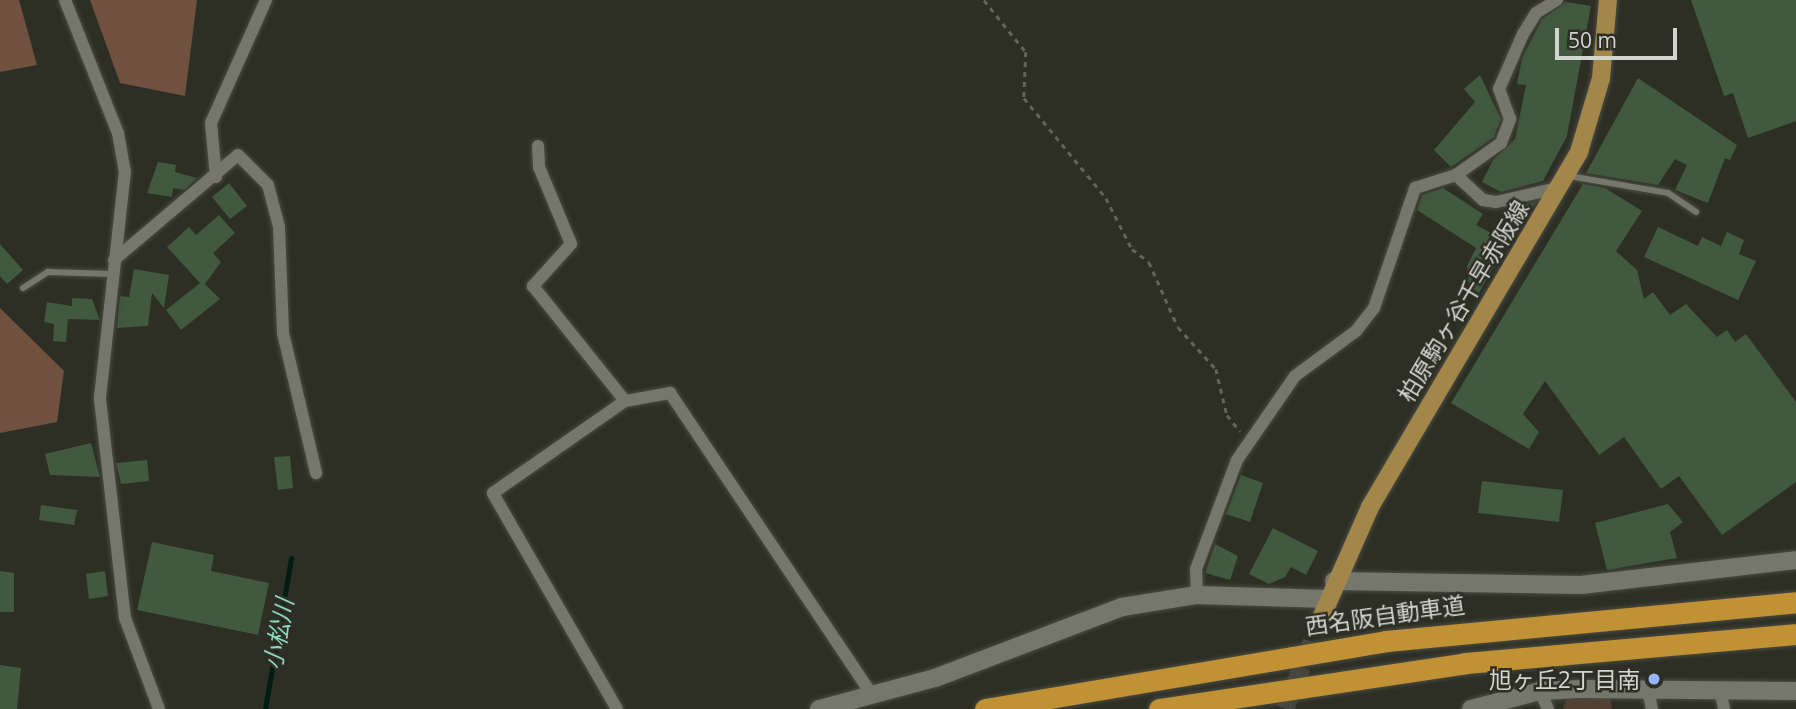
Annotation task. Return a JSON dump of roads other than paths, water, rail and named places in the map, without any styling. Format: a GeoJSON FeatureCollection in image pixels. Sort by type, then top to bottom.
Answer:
{"type":"FeatureCollection","features":[{"type":"Feature","properties":{"kind":"highway","name":"西名阪自動車道"},"geometry":{"type":"LineString","coordinates":[[985,709],[1386,641],[1796,603]]}},
{"type":"Feature","properties":{"kind":"highway"},"geometry":{"type":"LineString","coordinates":[[1159,709],[1465,663],[1796,634]]}},
{"type":"Feature","properties":{"kind":"main road","name":"柏原駒ヶ谷千早赤阪線"},"geometry":{"type":"LineString","coordinates":[[1325,607],[1334,581],[1370,507],[1562,182],[1596,102],[1608,0]]}},
{"type":"Feature","properties":{"kind":"street"},"geometry":{"type":"LineString","coordinates":[[65,0],[118,133],[125,171],[100,371],[110,524],[125,618],[159,709]]}},
{"type":"Feature","properties":{"kind":"street"},"geometry":{"type":"LineString","coordinates":[[216,177],[211,123],[266,0]]}},
{"type":"Feature","properties":{"kind":"street"},"geometry":{"type":"LineString","coordinates":[[1197,595],[1196,569],[1209,525],[1249,441],[1295,376],[1356,331],[1374,309],[1415,188],[1456,175],[1501,143],[1510,119],[1499,89],[1523,34],[1536,13],[1557,0]]}},
{"type":"Feature","properties":{"kind":"street"},"geometry":{"type":"LineString","coordinates":[[538,146],[539,167],[571,244],[533,285],[625,401]]}},
{"type":"Feature","properties":{"kind":"street"},"geometry":{"type":"LineString","coordinates":[[114,260],[216,177],[238,155],[268,185],[276,203],[283,333],[316,473]]}},
{"type":"Feature","properties":{"kind":"street"},"geometry":{"type":"LineString","coordinates":[[1456,175],[1483,200],[1496,202],[1562,182]]}},
{"type":"Feature","properties":{"kind":"street"},"geometry":{"type":"LineString","coordinates":[[617,709],[493,493],[625,401],[670,393],[873,696]]}},
{"type":"Feature","properties":{"kind":"street"},"geometry":{"type":"LineString","coordinates":[[1334,581],[1570,586],[1796,560]]}},
{"type":"Feature","properties":{"kind":"street"},"geometry":{"type":"LineString","coordinates":[[818,709],[873,696],[1122,607],[1197,595],[1325,607]]}},
{"type":"Feature","properties":{"kind":"street"},"geometry":{"type":"LineString","coordinates":[[1648,689],[1651,709]]}},
{"type":"Feature","properties":{"kind":"street"},"geometry":{"type":"LineString","coordinates":[[1720,690],[1724,709]]}},
{"type":"Feature","properties":{"kind":"street"},"geometry":{"type":"LineString","coordinates":[[1539,691],[1548,709]]}},
{"type":"Feature","properties":{"kind":"street"},"geometry":{"type":"LineString","coordinates":[[1471,709],[1539,691],[1796,691]]}},
{"type":"Feature","properties":{"kind":"lane"},"geometry":{"type":"LineString","coordinates":[[1562,182],[1668,193],[1696,212]]}},
{"type":"Feature","properties":{"kind":"lane"},"geometry":{"type":"LineString","coordinates":[[23,288],[48,272],[112,274]]}},
{"type":"Feature","properties":{"kind":"waterway","name":"小松川"},"geometry":{"type":"LineString","coordinates":[[265,709],[291,558]]}},
{"type":"Feature","properties":{"kind":"tunnel"},"geometry":{"type":"LineString","coordinates":[[1285,709],[1322,616]]}},
{"type":"Feature","properties":{"kind":"place","name":"旭ヶ丘2丁目南"},"geometry":{"type":"Point","coordinates":[1654,679]}}]}
